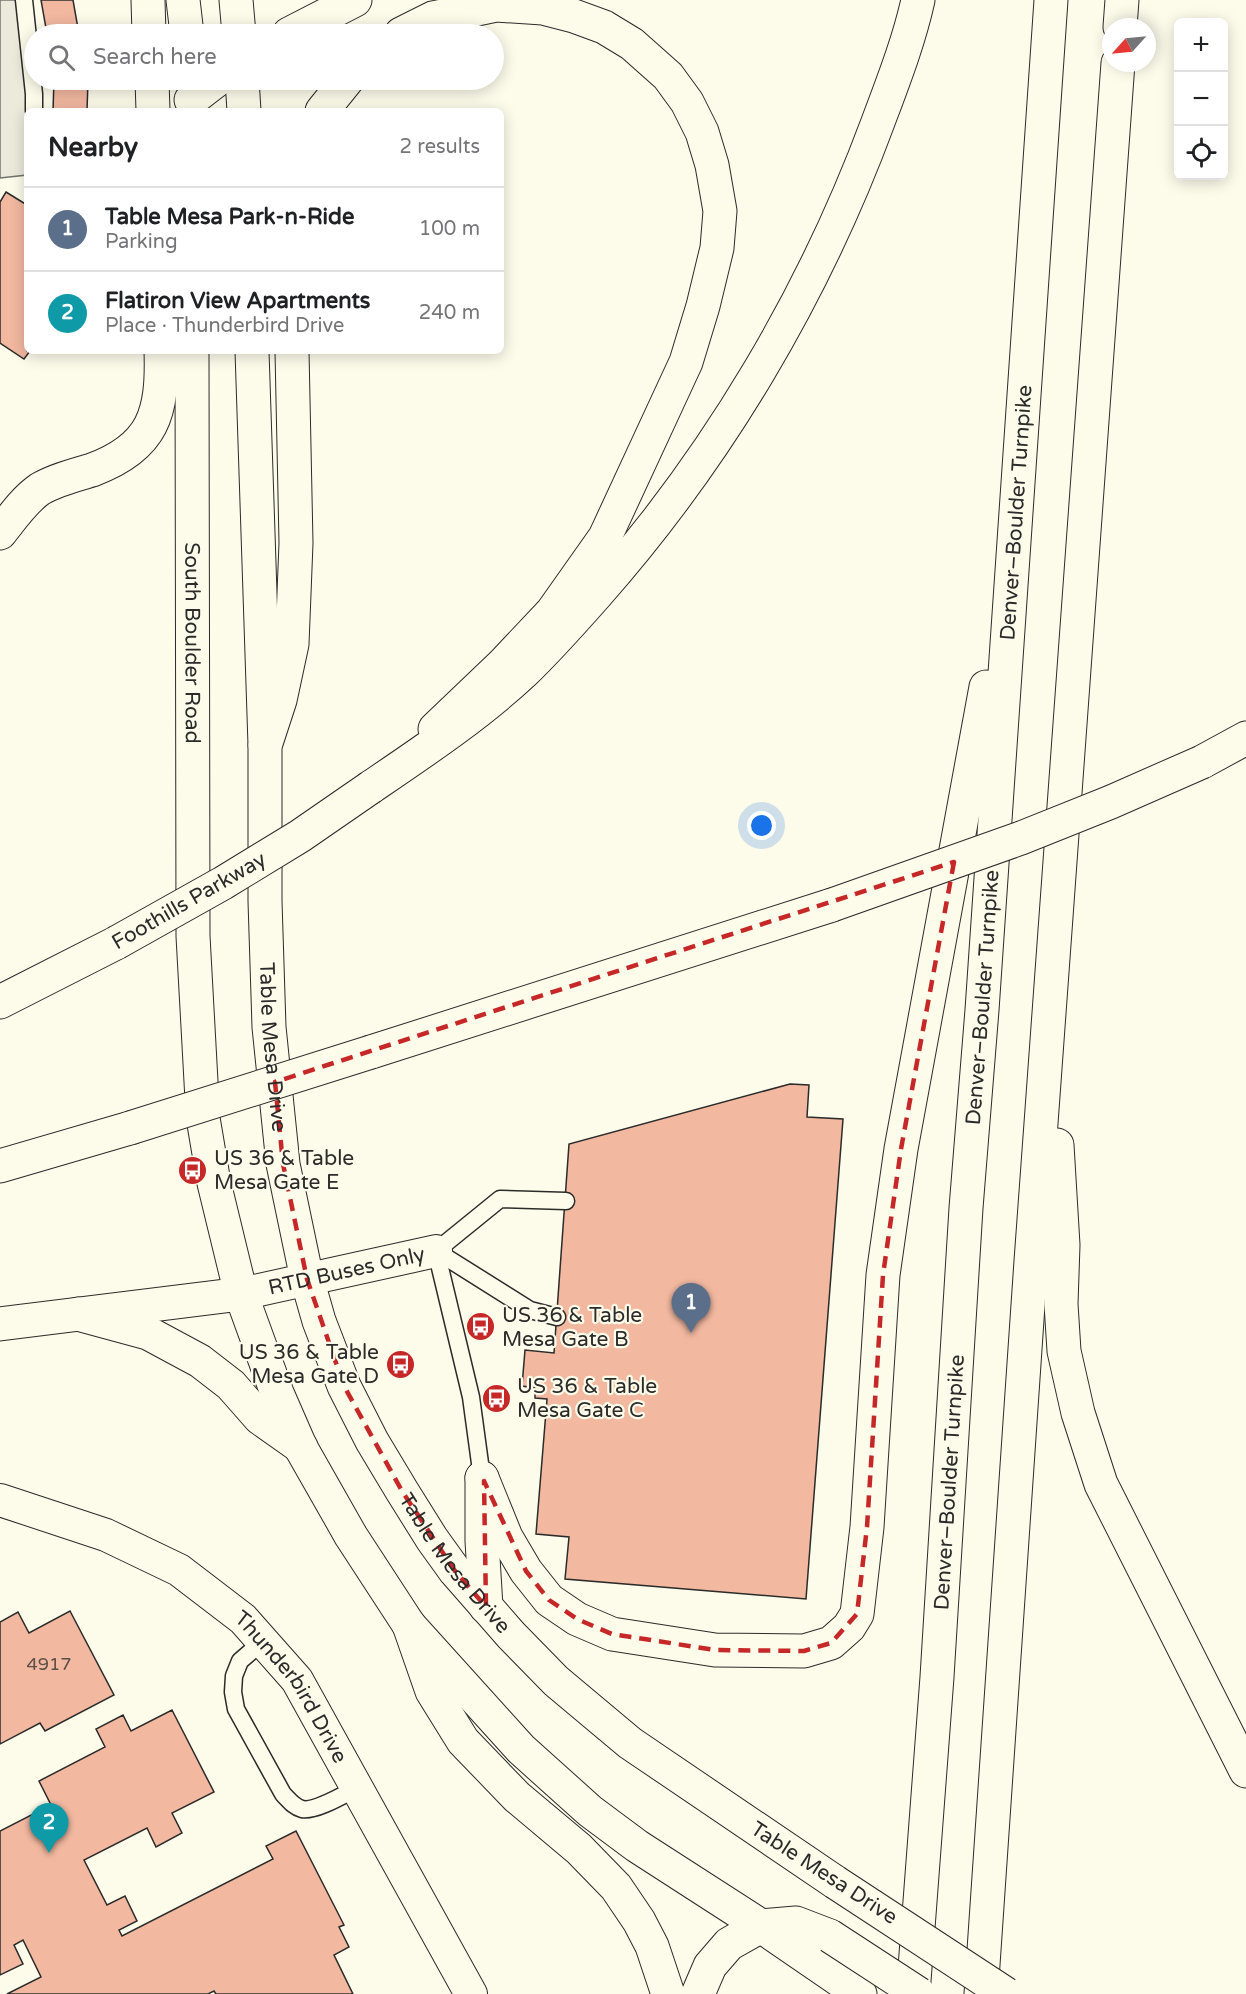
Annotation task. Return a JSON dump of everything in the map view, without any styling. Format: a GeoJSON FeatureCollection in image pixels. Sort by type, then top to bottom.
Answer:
{"type":"FeatureCollection","features":[{"type":"Feature","properties":{"kind":"main road"},"geometry":{"type":"LineString","coordinates":[[148,0],[149,24]]}},
{"type":"Feature","properties":{"kind":"main road"},"geometry":{"type":"LineString","coordinates":[[183,0],[186,24]]}},
{"type":"Feature","properties":{"kind":"main road"},"geometry":{"type":"LineString","coordinates":[[236,0],[238,24]]}},
{"type":"Feature","properties":{"kind":"main road"},"geometry":{"type":"LineString","coordinates":[[309,24],[355,0]]}},
{"type":"Feature","properties":{"kind":"main road"},"geometry":{"type":"LineString","coordinates":[[371,787],[465,721],[524,672],[632,555],[695,471],[787,323],[818,264],[861,169],[892,84],[918,0]]}},
{"type":"Feature","properties":{"kind":"main road","name":"Denver–Boulder Turnpike"},"geometry":{"type":"LineString","coordinates":[[913,1994],[937,1677],[966,1208],[982,1010],[1052,0]]}},
{"type":"Feature","properties":{"kind":"main road"},"geometry":{"type":"LineString","coordinates":[[1121,18],[1122,0]]}},
{"type":"Feature","properties":{"kind":"main road"},"geometry":{"type":"LineString","coordinates":[[371,787],[502,665],[545,619],[605,537],[686,362],[717,248],[720,212],[712,165],[702,132],[687,102],[668,76],[632,44],[604,27],[543,8],[496,5],[433,18],[421,24]]}},
{"type":"Feature","properties":{"kind":"main road"},"geometry":{"type":"LineString","coordinates":[[981,1994],[1117,72]]}},
{"type":"Feature","properties":{"kind":"main road"},"geometry":{"type":"LineString","coordinates":[[152,90],[153,108]]}},
{"type":"Feature","properties":{"kind":"main road"},"geometry":{"type":"LineString","coordinates":[[243,90],[244,108]]}},
{"type":"Feature","properties":{"kind":"main road"},"geometry":{"type":"LineString","coordinates":[[324,108],[339,90]]}},
{"type":"Feature","properties":{"kind":"main road"},"geometry":{"type":"LineString","coordinates":[[0,533],[18,510],[40,489],[116,459],[135,447],[146,435],[157,406],[162,379],[161,354]]}},
{"type":"Feature","properties":{"kind":"main road","name":"South Boulder Road"},"geometry":{"type":"LineString","coordinates":[[192,354],[193,936],[203,1118],[218,1204],[241,1294]]}},
{"type":"Feature","properties":{"kind":"main road"},"geometry":{"type":"LineString","coordinates":[[252,354],[265,746]]}},
{"type":"Feature","properties":{"kind":"main road"},"geometry":{"type":"LineString","coordinates":[[265,746],[280,700],[292,644],[296,543],[292,354]]}},
{"type":"Feature","properties":{"kind":"main road"},"geometry":{"type":"LineString","coordinates":[[482,1478],[506,1537],[526,1571],[549,1600],[577,1619],[612,1634],[715,1650],[804,1651],[831,1643],[849,1627],[857,1614],[867,1527],[883,1275],[901,1149],[1013,538]]}},
{"type":"Feature","properties":{"kind":"main road"},"geometry":{"type":"LineString","coordinates":[[0,1166],[130,1128],[832,905],[1021,838],[1111,802],[1202,762],[1246,738]]}},
{"type":"Feature","properties":{"kind":"main road","name":"Table Mesa Drive"},"geometry":{"type":"LineString","coordinates":[[265,746],[269,1027],[283,1164],[307,1279],[319,1321],[344,1386],[372,1441],[432,1539],[455,1571],[556,1681],[612,1730],[835,1882],[1006,1994]]}},
{"type":"Feature","properties":{"kind":"main road","name":"Foothills Parkway"},"geometry":{"type":"LineString","coordinates":[[0,1002],[116,943],[223,883],[300,836],[371,787]]}},
{"type":"Feature","properties":{"kind":"main road"},"geometry":{"type":"LineString","coordinates":[[1050,1008],[1063,1245],[1061,1304],[1064,1351],[1078,1413],[1101,1484],[1246,1771]]}},
{"type":"Feature","properties":{"kind":"main road"},"geometry":{"type":"LineString","coordinates":[[0,1324],[241,1294],[277,1393],[301,1448],[351,1536],[409,1625],[521,1749],[590,1810],[677,1874],[761,1926],[860,1994]]}},
{"type":"Feature","properties":{"kind":"main road"},"geometry":{"type":"LineString","coordinates":[[78,1314],[148,1333],[200,1361],[231,1385],[260,1418],[301,1448]]}},
{"type":"Feature","properties":{"kind":"main road"},"geometry":{"type":"LineString","coordinates":[[482,1478],[482,1541],[486,1607]]}},
{"type":"Feature","properties":{"kind":"main road"},"geometry":{"type":"LineString","coordinates":[[409,1625],[432,1691],[464,1741],[517,1797],[579,1849],[616,1887],[639,1921],[652,1946],[668,1994]]}},
{"type":"Feature","properties":{"kind":"main road"},"geometry":{"type":"LineString","coordinates":[[1190,1659],[1246,1731]]}},
{"type":"Feature","properties":{"kind":"main road"},"geometry":{"type":"LineString","coordinates":[[698,1994],[710,1966],[729,1944],[761,1926],[796,1923],[830,1936],[919,1994]]}},
{"type":"Feature","properties":{"kind":"street","name":"RTD Buses Only"},"geometry":{"type":"LineString","coordinates":[[241,1294],[436,1251]]}},
{"type":"Feature","properties":{"kind":"street","name":"Thunderbird Drive"},"geometry":{"type":"LineString","coordinates":[[0,1500],[106,1535],[179,1570],[243,1619],[297,1680],[471,1994]]}},
{"type":"Feature","properties":{"kind":"lane"},"geometry":{"type":"LineString","coordinates":[[24,0],[27,24]]}},
{"type":"Feature","properties":{"kind":"lane"},"geometry":{"type":"LineString","coordinates":[[34,90],[34,108]]}},
{"type":"Feature","properties":{"kind":"lane"},"geometry":{"type":"LineString","coordinates":[[556,1317],[530,1310],[436,1251],[500,1199],[566,1201]]}},
{"type":"Feature","properties":{"kind":"lane","name":"RTD Buses Only"},"geometry":{"type":"LineString","coordinates":[[436,1251],[471,1397],[482,1478]]}},
{"type":"Feature","properties":{"kind":"lane"},"geometry":{"type":"LineString","coordinates":[[263,1641],[240,1661],[234,1676],[233,1692],[236,1709],[283,1794],[300,1809],[308,1809],[334,1800],[357,1788]]}},
{"type":"Feature","properties":{"kind":"highlighted area"},"geometry":{"type":"Polygon","coordinates":[[[954,862],[901,1149],[883,1275],[867,1527],[857,1614],[831,1643],[804,1651],[715,1650],[612,1634],[577,1619],[549,1600],[526,1571],[484,1481],[486,1607],[455,1571],[402,1491],[344,1386],[307,1279],[283,1164],[275,1082],[954,862]]]}},
{"type":"Feature","properties":{"kind":"shaded area"},"geometry":{"type":"Polygon","coordinates":[[[0,0],[22,0],[24,90],[26,90],[27,108],[24,108],[24,175],[0,178],[0,0]]]}},
{"type":"Feature","properties":{"kind":"building"},"geometry":{"type":"Polygon","coordinates":[[[41,0],[73,0],[77,24],[45,24],[41,0]]]}},
{"type":"Feature","properties":{"kind":"building"},"geometry":{"type":"Polygon","coordinates":[[[54,90],[88,90],[87,108],[53,108],[54,90]]]}},
{"type":"Feature","properties":{"kind":"building"},"geometry":{"type":"Polygon","coordinates":[[[6,192],[24,203],[24,354],[28,354],[24,359],[0,343],[0,202],[6,192]]]}},
{"type":"Feature","properties":{"kind":"building"},"geometry":{"type":"Polygon","coordinates":[[[790,1084],[809,1085],[807,1117],[843,1119],[806,1599],[565,1579],[569,1537],[536,1534],[547,1399],[535,1398],[535,1388],[522,1386],[525,1350],[554,1353],[569,1144],[790,1084]]]}},
{"type":"Feature","properties":{"kind":"building"},"geometry":{"type":"Polygon","coordinates":[[[70,1611],[114,1695],[45,1731],[40,1723],[0,1744],[0,1622],[18,1612],[29,1633],[70,1611]]]}},
{"type":"Feature","properties":{"kind":"building"},"geometry":{"type":"Polygon","coordinates":[[[172,1710],[214,1792],[172,1813],[182,1833],[156,1847],[147,1828],[84,1860],[107,1905],[125,1896],[137,1921],[119,1930],[122,1936],[273,1859],[266,1846],[296,1831],[344,1925],[339,1927],[349,1947],[334,1955],[353,1994],[216,1994],[214,1991],[208,1994],[7,1994],[41,1977],[23,1940],[14,1945],[23,1964],[0,1975],[0,1831],[51,1805],[39,1781],[105,1747],[96,1729],[123,1715],[131,1731],[172,1710]]]}},
{"type":"Feature","properties":{"kind":"place","name":"US 36 & Table Mesa Gate E"},"geometry":{"type":"Point","coordinates":[193,1170]}},
{"type":"Feature","properties":{"kind":"place","name":"US 36 & Table Mesa Gate B"},"geometry":{"type":"Point","coordinates":[481,1327]}},
{"type":"Feature","properties":{"kind":"place","name":"Table Mesa Park-n-Ride"},"geometry":{"type":"Point","coordinates":[691,1333]}},
{"type":"Feature","properties":{"kind":"place","name":"US 36 & Table Mesa Gate D"},"geometry":{"type":"Point","coordinates":[400,1364]}},
{"type":"Feature","properties":{"kind":"place","name":"US 36 & Table Mesa Gate C"},"geometry":{"type":"Point","coordinates":[496,1398]}},
{"type":"Feature","properties":{"kind":"place","name":"Flatiron View Apartments"},"geometry":{"type":"Point","coordinates":[49,1853]}}]}
